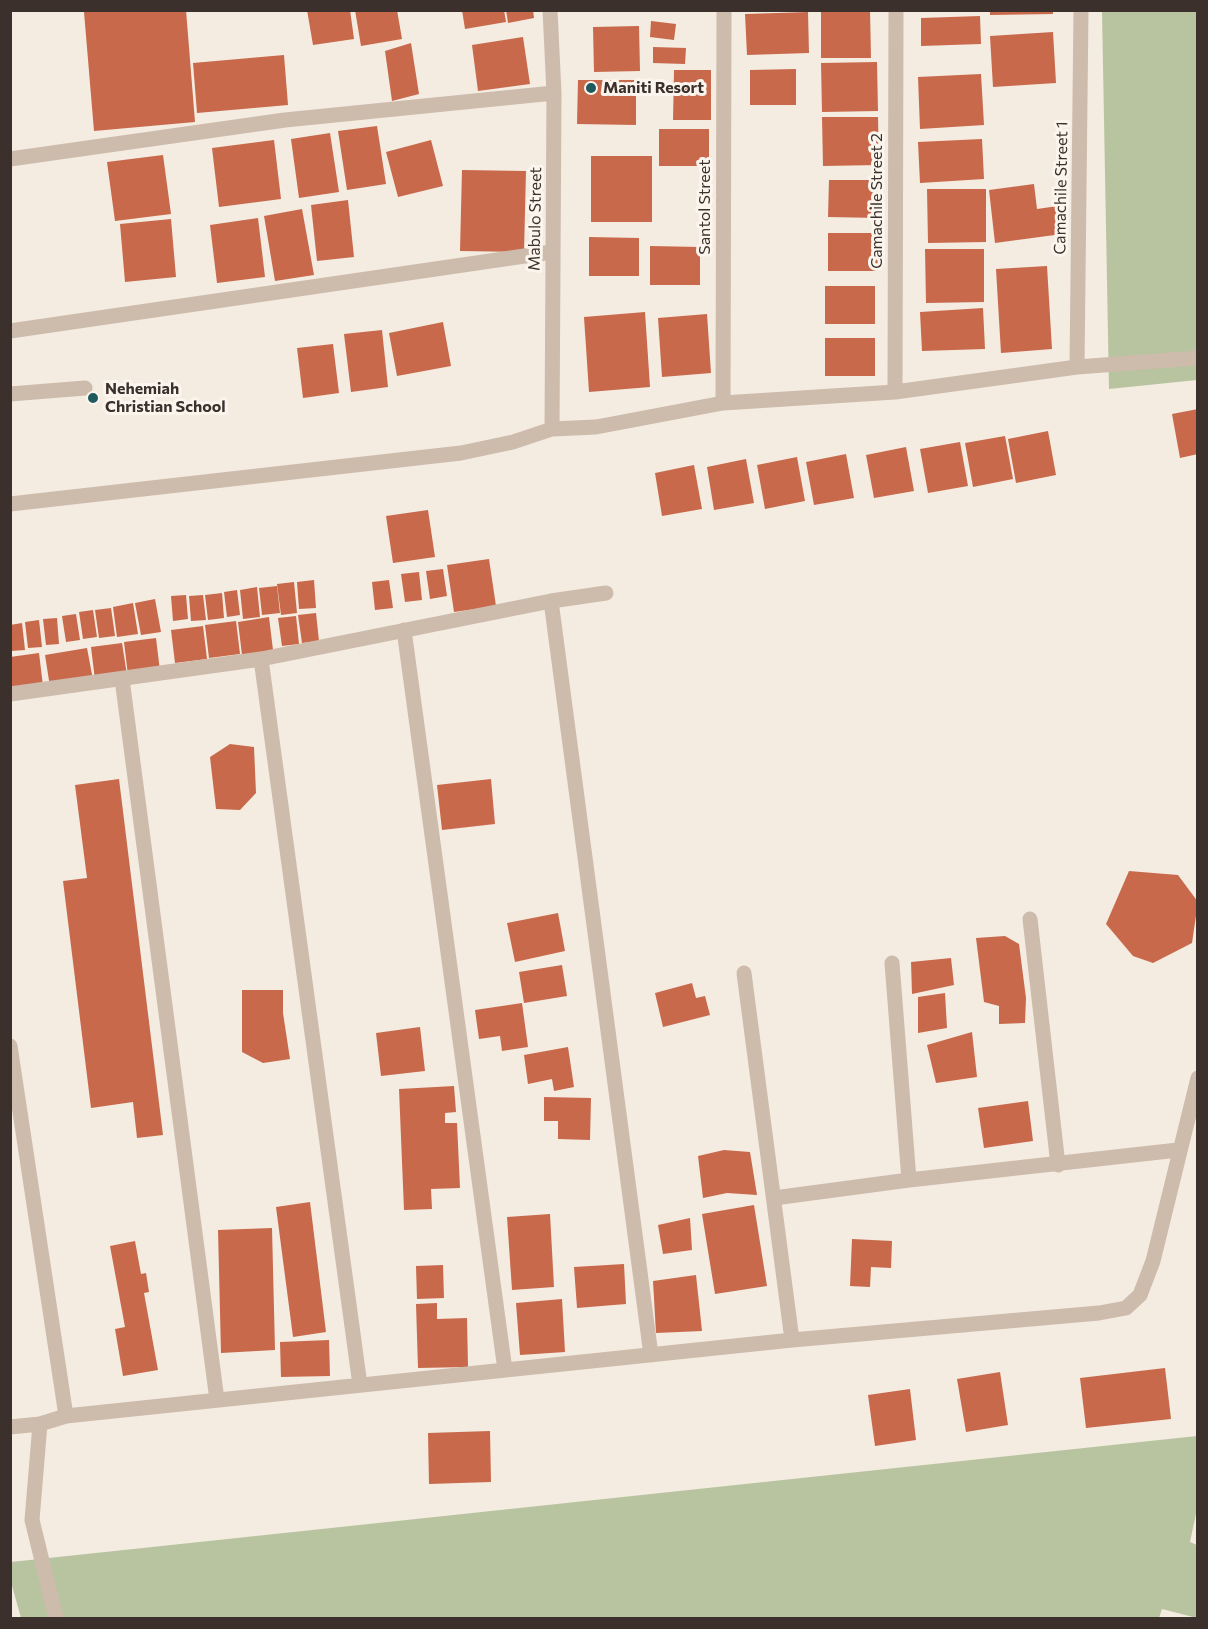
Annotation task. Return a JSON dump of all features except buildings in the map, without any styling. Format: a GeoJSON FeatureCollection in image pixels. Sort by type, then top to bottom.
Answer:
{"type":"FeatureCollection","features":[{"type":"Feature","properties":{"kind":"street","name":"Mabulo Street"},"geometry":{"type":"LineString","coordinates":[[549,10],[554,93],[552,429]]}},
{"type":"Feature","properties":{"kind":"street","name":"Santol Street"},"geometry":{"type":"LineString","coordinates":[[723,403],[724,10]]}},
{"type":"Feature","properties":{"kind":"street","name":"Camachile Street 2"},"geometry":{"type":"LineString","coordinates":[[895,392],[896,10]]}},
{"type":"Feature","properties":{"kind":"street","name":"Camachile Street 1"},"geometry":{"type":"LineString","coordinates":[[1077,367],[1081,10]]}},
{"type":"Feature","properties":{"kind":"street"},"geometry":{"type":"LineString","coordinates":[[10,159],[285,120],[554,93]]}},
{"type":"Feature","properties":{"kind":"street"},"geometry":{"type":"LineString","coordinates":[[10,332],[552,252]]}},
{"type":"Feature","properties":{"kind":"street"},"geometry":{"type":"LineString","coordinates":[[10,504],[461,453],[495,446],[552,429],[596,427],[723,403],[895,392],[1077,367],[1197,358]]}},
{"type":"Feature","properties":{"kind":"street"},"geometry":{"type":"LineString","coordinates":[[10,394],[85,388]]}},
{"type":"Feature","properties":{"kind":"street"},"geometry":{"type":"LineString","coordinates":[[10,694],[261,659],[551,601],[606,593]]}},
{"type":"Feature","properties":{"kind":"street"},"geometry":{"type":"LineString","coordinates":[[551,601],[651,1355]]}},
{"type":"Feature","properties":{"kind":"street"},"geometry":{"type":"LineString","coordinates":[[404,630],[505,1370]]}},
{"type":"Feature","properties":{"kind":"street"},"geometry":{"type":"LineString","coordinates":[[261,659],[360,1385]]}},
{"type":"Feature","properties":{"kind":"street"},"geometry":{"type":"LineString","coordinates":[[122,679],[217,1400]]}},
{"type":"Feature","properties":{"kind":"street"},"geometry":{"type":"LineString","coordinates":[[1030,919],[1058,1165]]}},
{"type":"Feature","properties":{"kind":"street"},"geometry":{"type":"LineString","coordinates":[[892,963],[909,1180]]}},
{"type":"Feature","properties":{"kind":"street"},"geometry":{"type":"LineString","coordinates":[[744,973],[792,1340]]}},
{"type":"Feature","properties":{"kind":"street"},"geometry":{"type":"LineString","coordinates":[[10,1046],[66,1416]]}},
{"type":"Feature","properties":{"kind":"street"},"geometry":{"type":"LineString","coordinates":[[10,1427],[40,1424],[66,1416],[792,1340],[1099,1313],[1126,1308],[1140,1295],[1153,1261],[1197,1078]]}},
{"type":"Feature","properties":{"kind":"street"},"geometry":{"type":"LineString","coordinates":[[774,1198],[909,1180],[1179,1150]]}},
{"type":"Feature","properties":{"kind":"street"},"geometry":{"type":"LineString","coordinates":[[40,1424],[32,1520],[56,1618]]}},
{"type":"Feature","properties":{"kind":"green space"},"geometry":{"type":"Polygon","coordinates":[[[1102,11],[1197,11],[1197,380],[1109,389],[1102,11]]]}},
{"type":"Feature","properties":{"kind":"green space"},"geometry":{"type":"Polygon","coordinates":[[[1197,1436],[1197,1509],[1190,1542],[1197,1545],[1197,1618],[1162,1609],[1159,1618],[21,1618],[11,1582],[11,1562],[1197,1436]]]}},
{"type":"Feature","properties":{"kind":"place","name":"Maniti Resort"},"geometry":{"type":"Point","coordinates":[591,88]}},
{"type":"Feature","properties":{"kind":"place","name":"Nehemiah Christian School"},"geometry":{"type":"Point","coordinates":[93,398]}}]}
